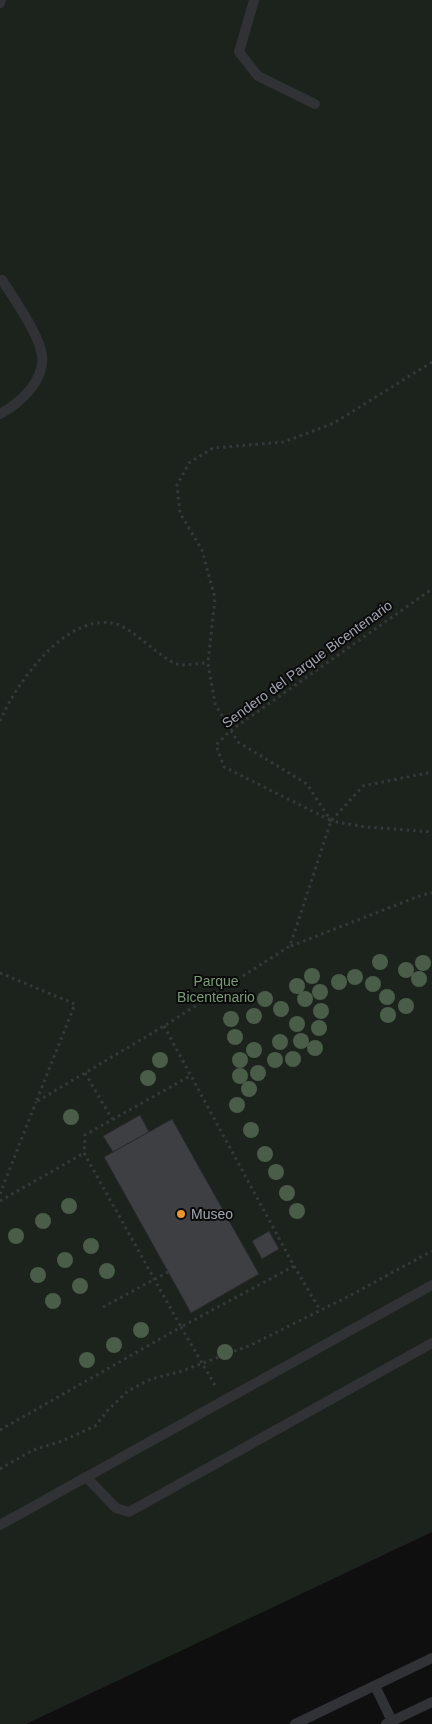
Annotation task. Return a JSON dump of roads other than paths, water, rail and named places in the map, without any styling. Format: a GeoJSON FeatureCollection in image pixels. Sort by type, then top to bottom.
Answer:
{"type":"FeatureCollection","features":[{"type":"Feature","properties":{"kind":"lane"},"geometry":{"type":"LineString","coordinates":[[254,0],[239,52],[258,76],[315,104]]}},
{"type":"Feature","properties":{"kind":"lane"},"geometry":{"type":"LineString","coordinates":[[0,414],[27,395],[38,375],[42,355],[30,326],[2,280]]}},
{"type":"Feature","properties":{"kind":"lane"},"geometry":{"type":"LineString","coordinates":[[0,1525],[432,1285]]}},
{"type":"Feature","properties":{"kind":"lane"},"geometry":{"type":"LineString","coordinates":[[86,1477],[116,1508],[129,1512],[432,1343]]}},
{"type":"Feature","properties":{"kind":"lane"},"geometry":{"type":"LineString","coordinates":[[295,1724],[432,1658]]}},
{"type":"Feature","properties":{"kind":"lane"},"geometry":{"type":"LineString","coordinates":[[375,1686],[389,1722],[432,1702]]}},
{"type":"Feature","properties":{"kind":"place","name":"Museo"},"geometry":{"type":"Point","coordinates":[181,1214]}},
{"type":"Feature","properties":{"kind":"park label","name":"Parque Bicentenario"},"geometry":{"type":"Point","coordinates":[216,990]}}]}
